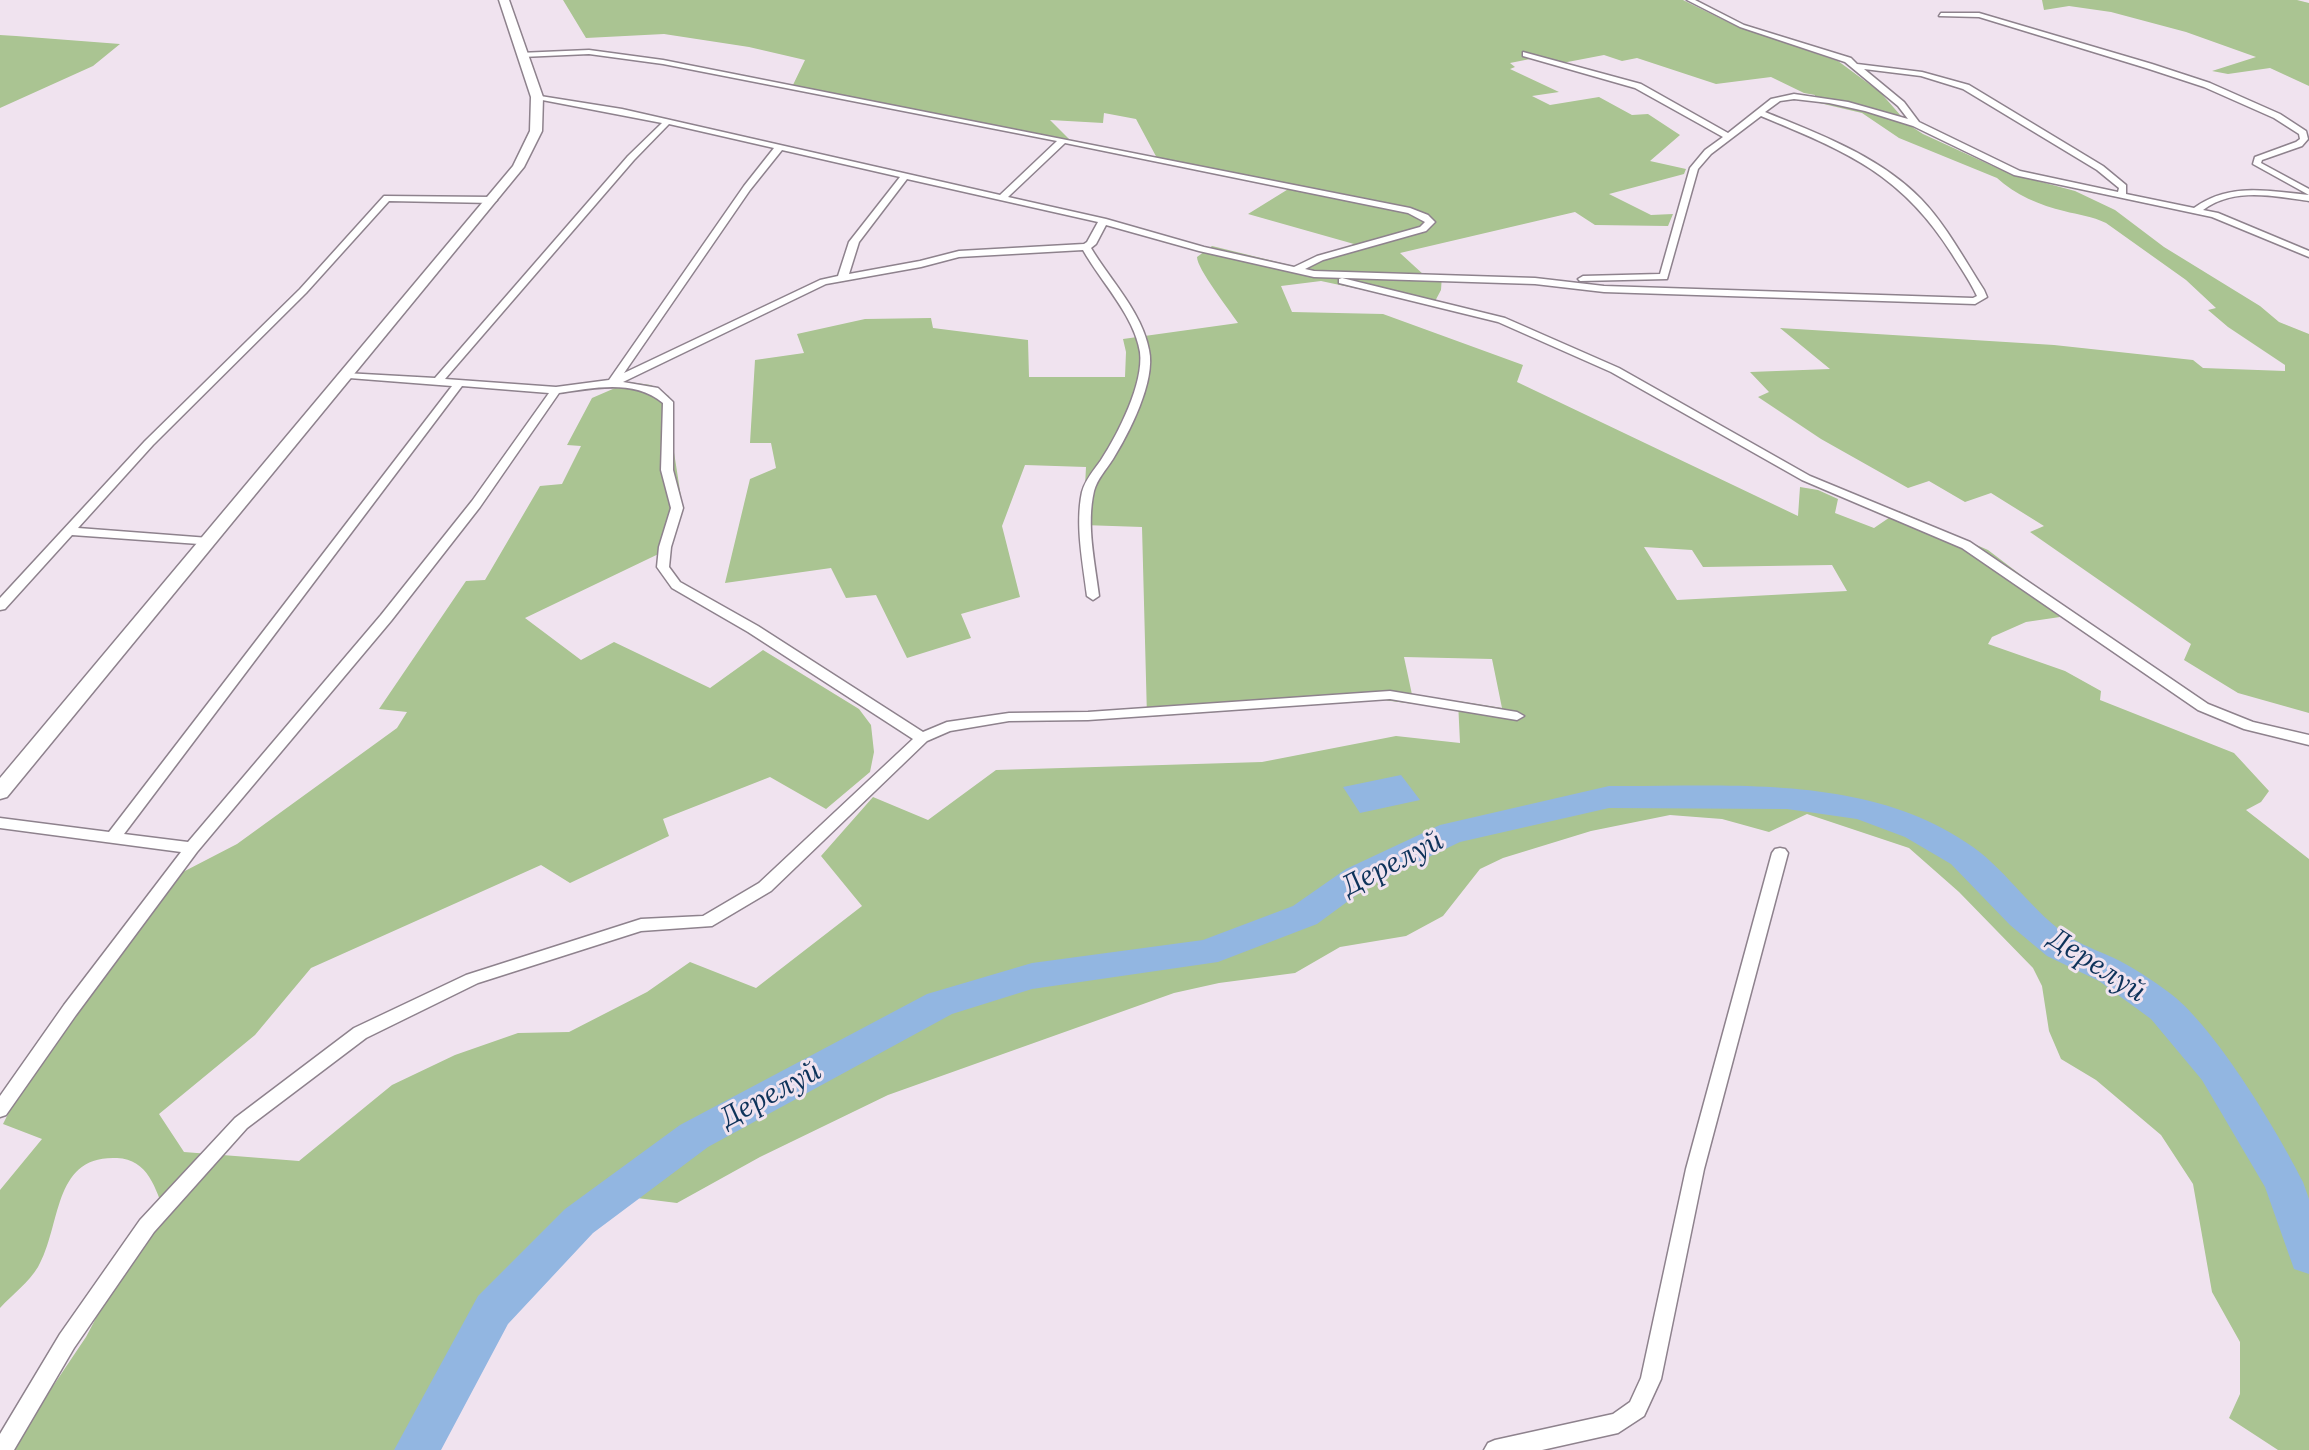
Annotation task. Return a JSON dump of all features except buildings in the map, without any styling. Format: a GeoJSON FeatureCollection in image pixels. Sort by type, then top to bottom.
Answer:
{"type":"FeatureCollection","features":[{"type":"Feature","properties":{"kind":"main road"},"geometry":{"type":"LineString","coordinates":[[0,792],[349,375],[518,167],[536,131],[537,97],[504,0]]}},
{"type":"Feature","properties":{"kind":"street"},"geometry":{"type":"LineString","coordinates":[[1690,0],[1742,26],[1817,49],[1855,66],[1901,104],[1916,124]]}},
{"type":"Feature","properties":{"kind":"street"},"geometry":{"type":"LineString","coordinates":[[1941,15],[1979,15],[2061,38],[2207,85],[2277,116],[2303,133],[2304,139],[2299,144],[2258,159],[2257,164],[2309,195]]}},
{"type":"Feature","properties":{"kind":"street"},"geometry":{"type":"LineString","coordinates":[[522,55],[589,52],[663,62],[1410,211],[1430,222],[1423,229],[1320,258],[1295,270]]}},
{"type":"Feature","properties":{"kind":"street"},"geometry":{"type":"LineString","coordinates":[[1526,54],[1638,86],[1729,137]]}},
{"type":"Feature","properties":{"kind":"street"},"geometry":{"type":"LineString","coordinates":[[1855,66],[1922,74],[1982,94],[2109,174],[2123,187],[2122,194]]}},
{"type":"Feature","properties":{"kind":"street"},"geometry":{"type":"LineString","coordinates":[[537,97],[622,111],[1103,221],[1202,249],[1501,320],[1615,370],[1806,478],[1966,545],[2203,707],[2249,726],[2309,740]]}},
{"type":"Feature","properties":{"kind":"street"},"geometry":{"type":"LineString","coordinates":[[1314,274],[1535,281],[1664,277],[1694,168],[1769,103],[1785,98],[1871,109],[1916,124],[2017,173],[2215,215],[2309,254]]}},
{"type":"Feature","properties":{"kind":"street"},"geometry":{"type":"LineString","coordinates":[[1535,281],[1604,289],[1941,301],[1975,301],[1982,297],[1925,208],[1899,183],[1797,128],[1760,113]]}},
{"type":"Feature","properties":{"kind":"street"},"geometry":{"type":"LineString","coordinates":[[437,382],[631,158],[666,123]]}},
{"type":"Feature","properties":{"kind":"street"},"geometry":{"type":"LineString","coordinates":[[1002,198],[1063,140]]}},
{"type":"Feature","properties":{"kind":"street"},"geometry":{"type":"LineString","coordinates":[[612,383],[747,188],[779,148]]}},
{"type":"Feature","properties":{"kind":"street"},"geometry":{"type":"LineString","coordinates":[[843,277],[854,242],[904,177]]}},
{"type":"Feature","properties":{"kind":"street"},"geometry":{"type":"LineString","coordinates":[[2195,211],[2205,202],[2230,193],[2309,195]]}},
{"type":"Feature","properties":{"kind":"street"},"geometry":{"type":"LineString","coordinates":[[0,606],[149,443],[303,291],[387,198],[493,200]]}},
{"type":"Feature","properties":{"kind":"street"},"geometry":{"type":"LineString","coordinates":[[1086,247],[1103,221]]}},
{"type":"Feature","properties":{"kind":"street"},"geometry":{"type":"LineString","coordinates":[[612,383],[809,288],[843,277],[921,264],[959,254],[1086,247]]}},
{"type":"Feature","properties":{"kind":"street"},"geometry":{"type":"LineString","coordinates":[[1086,247],[1101,276],[1137,326],[1145,355],[1140,388],[1112,451],[1088,490],[1086,535],[1093,596]]}},
{"type":"Feature","properties":{"kind":"street"},"geometry":{"type":"LineString","coordinates":[[349,375],[556,390],[612,383],[654,390],[668,402],[667,470],[677,508],[665,547],[663,567],[676,585],[753,629],[922,738]]}},
{"type":"Feature","properties":{"kind":"street"},"geometry":{"type":"LineString","coordinates":[[113,837],[458,385]]}},
{"type":"Feature","properties":{"kind":"street"},"geometry":{"type":"LineString","coordinates":[[0,1110],[70,1010],[192,848],[386,618],[476,504],[556,390]]}},
{"type":"Feature","properties":{"kind":"street"},"geometry":{"type":"LineString","coordinates":[[70,531],[209,542]]}},
{"type":"Feature","properties":{"kind":"street"},"geometry":{"type":"LineString","coordinates":[[2,1450],[67,1341],[147,1226],[241,1123],[360,1033],[472,979],[641,925],[706,922],[765,887],[922,738],[947,727],[1009,717],[1103,715],[1390,695],[1517,716]]}},
{"type":"Feature","properties":{"kind":"street"},"geometry":{"type":"LineString","coordinates":[[0,823],[192,848]]}},
{"type":"Feature","properties":{"kind":"street"},"geometry":{"type":"LineString","coordinates":[[1495,1450],[1618,1423],[1637,1409],[1651,1379],[1695,1169],[1780,853]]}},
{"type":"Feature","properties":{"kind":"green space"},"geometry":{"type":"Polygon","coordinates":[[[563,0],[1683,0],[1738,27],[1838,61],[1880,92],[1909,125],[1923,134],[2008,173],[2075,191],[2115,210],[2164,247],[2260,306],[2279,322],[2309,334],[2309,713],[2238,693],[2184,660],[2191,644],[2030,532],[2044,526],[1991,493],[1965,502],[1929,481],[1908,488],[1821,439],[1758,397],[1769,392],[1750,372],[1830,369],[1780,328],[2054,345],[2193,360],[2203,368],[2285,371],[2285,365],[2208,310],[2216,308],[2186,280],[2106,223],[2028,199],[1997,178],[1899,138],[1862,113],[1815,102],[1815,95],[1771,77],[1716,84],[1637,58],[1622,61],[1604,55],[1557,64],[1535,58],[1510,63],[1515,67],[1510,69],[1559,92],[1532,96],[1550,105],[1599,97],[1632,115],[1648,114],[1680,135],[1650,161],[1686,169],[1684,174],[1609,194],[1651,215],[1673,214],[1668,226],[1595,225],[1575,212],[1400,253],[1424,275],[1442,275],[1441,290],[1433,305],[1321,281],[1281,286],[1292,312],[1383,314],[1523,365],[1517,382],[1798,516],[1800,487],[1818,490],[1838,499],[1835,513],[1874,528],[1899,511],[1988,550],[2034,585],[2023,589],[2060,617],[2026,622],[1992,637],[1988,644],[2065,671],[2101,691],[2100,700],[2234,753],[2269,791],[2261,802],[2246,810],[2309,859],[2309,1450],[2278,1450],[2229,1418],[2240,1394],[2240,1342],[2212,1292],[2193,1184],[2161,1135],[2096,1080],[2061,1059],[2049,1031],[2042,986],[2033,968],[1959,892],[1909,848],[1807,814],[1769,832],[1722,819],[1670,815],[1591,831],[1503,858],[1480,869],[1443,916],[1406,936],[1340,947],[1295,973],[1219,983],[1174,993],[888,1095],[760,1157],[677,1203],[629,1197],[599,1202],[493,1295],[405,1450],[10,1450],[86,1337],[125,1263],[165,1214],[149,1177],[136,1164],[117,1158],[96,1160],[81,1168],[62,1196],[38,1267],[0,1308],[0,1190],[42,1139],[3,1124],[21,1088],[181,873],[237,844],[397,728],[407,712],[379,709],[466,581],[485,580],[540,486],[562,484],[581,446],[567,445],[592,398],[629,382],[651,385],[669,396],[671,433],[683,510],[671,548],[525,618],[581,660],[614,642],[710,688],[763,650],[859,709],[871,725],[874,752],[870,772],[826,809],[770,777],[663,819],[669,836],[570,883],[541,865],[311,968],[255,1035],[159,1114],[184,1152],[299,1161],[392,1085],[455,1055],[518,1033],[569,1032],[647,992],[690,962],[756,988],[862,906],[821,856],[873,797],[928,820],[996,770],[1262,762],[1396,736],[1460,743],[1458,701],[1502,708],[1492,659],[1404,657],[1414,704],[1383,700],[1147,717],[1142,527],[1083,525],[1086,467],[1025,465],[1002,526],[1020,597],[961,614],[971,638],[907,658],[876,595],[846,598],[831,568],[725,583],[750,479],[776,468],[771,443],[750,443],[755,360],[804,353],[797,334],[865,319],[931,318],[933,328],[1028,340],[1029,377],[1125,377],[1123,339],[1238,323],[1198,263],[1197,257],[1212,246],[1298,267],[1354,244],[1248,214],[1290,188],[1158,160],[1136,119],[1104,113],[1103,123],[1050,120],[1072,142],[792,87],[805,60],[749,47],[664,34],[586,38],[563,0]],[[1644,547],[1677,600],[1847,591],[1832,565],[1703,567],[1692,550],[1644,547]]]}},
{"type":"Feature","properties":{"kind":"green space"},"geometry":{"type":"Polygon","coordinates":[[[2042,0],[2297,0],[2309,3],[2309,86],[2270,68],[2228,74],[2212,71],[2256,57],[2186,32],[2111,12],[2069,6],[2044,10],[2042,0]]]}},
{"type":"Feature","properties":{"kind":"green space"},"geometry":{"type":"Polygon","coordinates":[[[0,35],[120,44],[93,66],[0,108],[0,35]]]}},
{"type":"Feature","properties":{"kind":"water"},"geometry":{"type":"Polygon","coordinates":[[[1401,775],[1420,800],[1360,813],[1343,787],[1401,775]]]}},
{"type":"Feature","properties":{"kind":"waterway","name":"Дерелуй"},"geometry":{"type":"LineString","coordinates":[[417,1450],[493,1310],[579,1221],[694,1136],[940,1004],[1032,976],[1206,953],[1305,915],[1358,877],[1451,833],[1609,797],[1787,798],[1861,809],[1916,829],[1963,856],[2022,916],[2059,947],[2111,972],[2164,1009],[2215,1069],[2283,1182],[2309,1256]]}}]}
